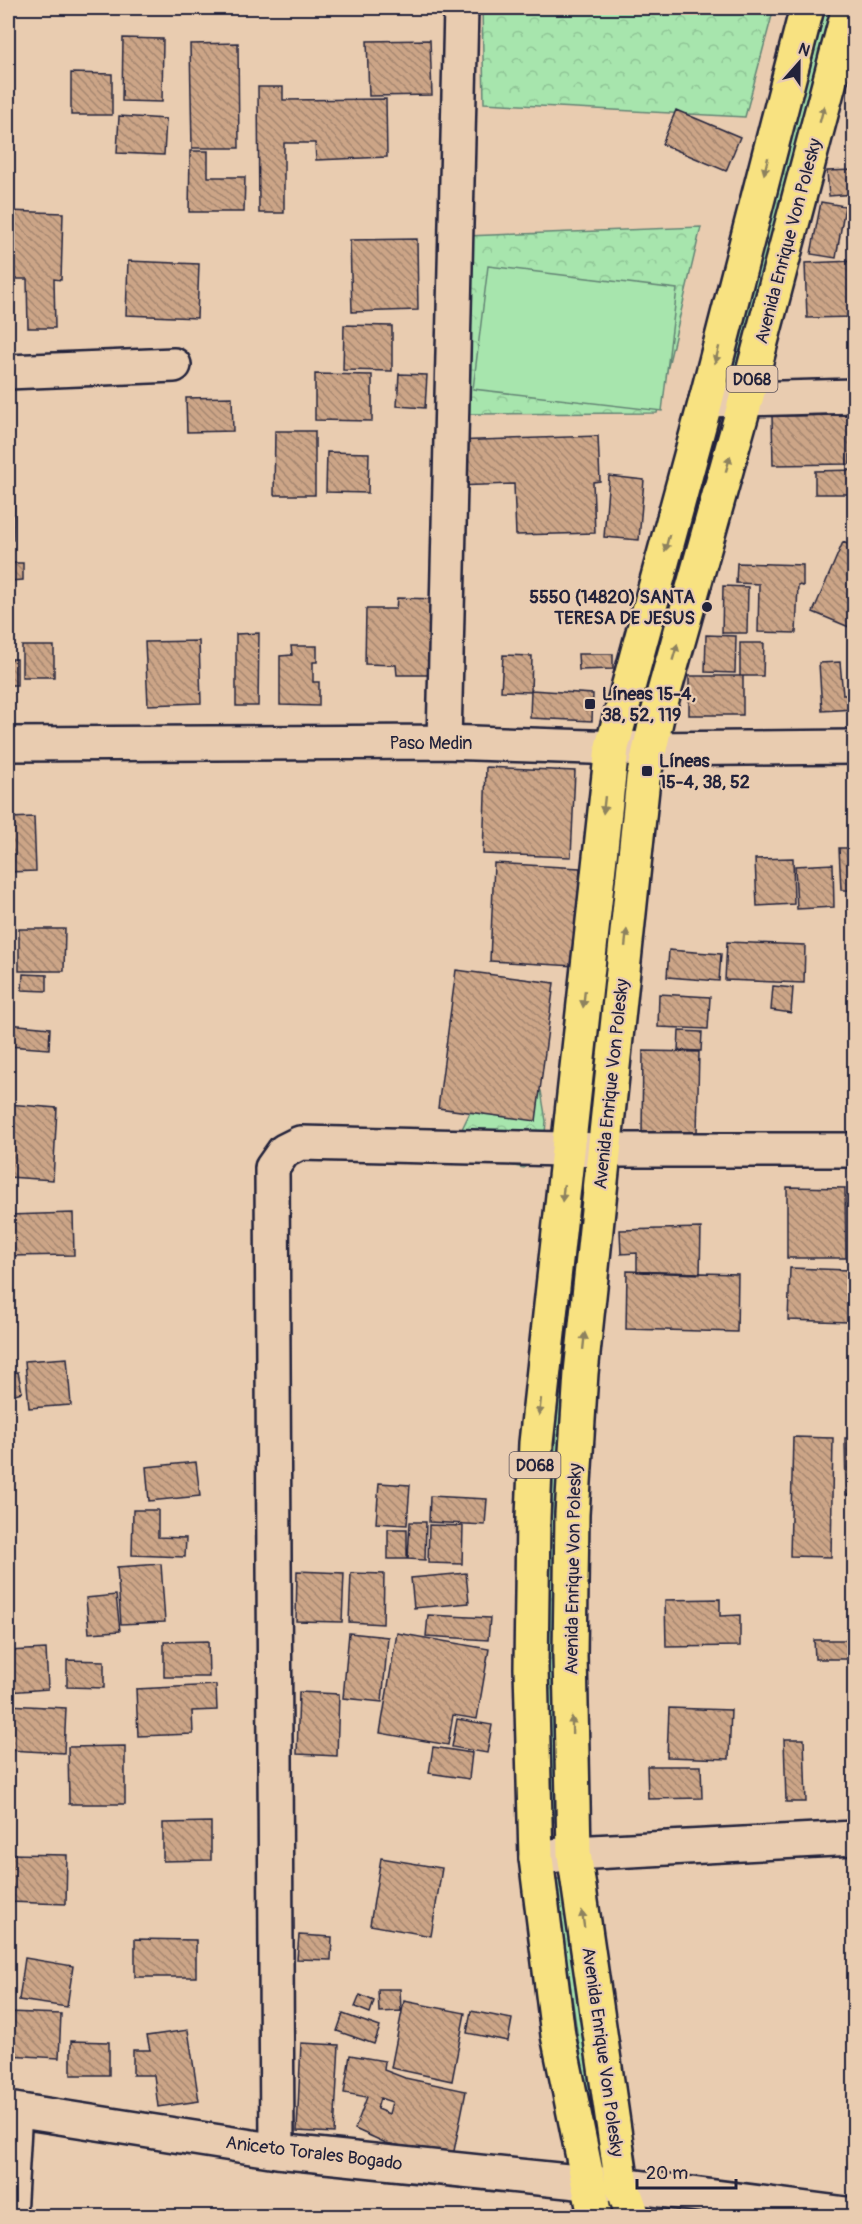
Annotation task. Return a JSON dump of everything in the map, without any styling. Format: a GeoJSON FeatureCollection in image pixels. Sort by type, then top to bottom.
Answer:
{"type":"FeatureCollection","features":[{"type":"Feature","properties":{"kind":"main road","name":"Avenida Enrique Von Polesky"},"geometry":{"type":"LineString","coordinates":[[587,2183],[558,2035],[536,1858],[531,1668],[532,1516],[536,1443],[607,775],[612,747],[706,400],[807,8]]}},
{"type":"Feature","properties":{"kind":"main road","name":"Avenida Enrique Von Polesky"},"geometry":{"type":"LineString","coordinates":[[622,2185],[574,1853],[570,1655],[572,1514],[581,1374],[643,779],[657,717],[746,399],[849,8]]}},
{"type":"Feature","properties":{"kind":"main road"},"geometry":{"type":"LineString","coordinates":[[544,1369],[581,1374]]}},
{"type":"Feature","properties":{"kind":"main road","name":"D068"},"geometry":{"type":"LineString","coordinates":[[587,2183],[595,2217]]}},
{"type":"Feature","properties":{"kind":"main road","name":"D068"},"geometry":{"type":"LineString","coordinates":[[622,2185],[633,2217]]}},
{"type":"Feature","properties":{"kind":"street"},"geometry":{"type":"LineString","coordinates":[[444,742],[461,8]]}},
{"type":"Feature","properties":{"kind":"street"},"geometry":{"type":"LineString","coordinates":[[8,372],[174,365]]}},
{"type":"Feature","properties":{"kind":"street"},"geometry":{"type":"LineString","coordinates":[[706,400],[855,396]]}},
{"type":"Feature","properties":{"kind":"street","name":"Paso Medin"},"geometry":{"type":"LineString","coordinates":[[8,744],[444,742],[650,749],[855,747]]}},
{"type":"Feature","properties":{"kind":"street"},"geometry":{"type":"LineString","coordinates":[[277,2151],[272,1168],[284,1151],[300,1143],[605,1150],[855,1150]]}},
{"type":"Feature","properties":{"kind":"street"},"geometry":{"type":"LineString","coordinates":[[536,1858],[574,1853],[855,1838]]}},
{"type":"Feature","properties":{"kind":"street"},"geometry":{"type":"LineString","coordinates":[[9,2217],[11,2110]]}},
{"type":"Feature","properties":{"kind":"street","name":"Aniceto Torales Bogado"},"geometry":{"type":"LineString","coordinates":[[11,2110],[277,2151],[622,2185],[855,2215]]}},
{"type":"Feature","properties":{"kind":"green space"},"geometry":{"type":"Polygon","coordinates":[[[482,8],[774,8],[745,117],[484,103],[482,8]]]}},
{"type":"Feature","properties":{"kind":"green space"},"geometry":{"type":"Polygon","coordinates":[[[826,8],[833,8],[736,366],[731,367],[730,364],[826,8]]]}},
{"type":"Feature","properties":{"kind":"green space"},"geometry":{"type":"Polygon","coordinates":[[[701,227],[657,413],[465,414],[466,236],[701,227]]]}},
{"type":"Feature","properties":{"kind":"green space"},"geometry":{"type":"Polygon","coordinates":[[[488,266],[677,289],[662,411],[473,389],[488,266]]]}},
{"type":"Feature","properties":{"kind":"green space"},"geometry":{"type":"Polygon","coordinates":[[[713,434],[717,438],[641,710],[639,709],[713,434]]]}},
{"type":"Feature","properties":{"kind":"green space"},"geometry":{"type":"Polygon","coordinates":[[[628,783],[591,1116],[586,1118],[623,785],[628,783]]]}},
{"type":"Feature","properties":{"kind":"green space"},"geometry":{"type":"Polygon","coordinates":[[[510,1081],[541,1091],[546,1121],[544,1147],[524,1168],[498,1163],[460,1133],[476,1100],[510,1081]]]}},
{"type":"Feature","properties":{"kind":"green space"},"geometry":{"type":"Polygon","coordinates":[[[581,1166],[586,1169],[567,1345],[562,1347],[581,1166]]]}},
{"type":"Feature","properties":{"kind":"green space"},"geometry":{"type":"Polygon","coordinates":[[[558,1393],[563,1396],[554,1659],[555,1821],[552,1824],[550,1823],[547,1656],[550,1538],[558,1393]]]}},
{"type":"Feature","properties":{"kind":"green space"},"geometry":{"type":"Polygon","coordinates":[[[555,1878],[561,1880],[601,2150],[597,2153],[594,2151],[555,1878]]]}},
{"type":"Feature","properties":{"kind":"building"},"geometry":{"type":"Polygon","coordinates":[[[123,38],[163,39],[162,102],[122,101],[123,38]]]}},
{"type":"Feature","properties":{"kind":"building"},"geometry":{"type":"Polygon","coordinates":[[[430,40],[432,95],[369,96],[367,41],[430,40]]]}},
{"type":"Feature","properties":{"kind":"building"},"geometry":{"type":"Polygon","coordinates":[[[238,43],[239,148],[192,148],[190,44],[238,43]]]}},
{"type":"Feature","properties":{"kind":"building"},"geometry":{"type":"Polygon","coordinates":[[[71,73],[112,74],[112,115],[71,115],[71,73]]]}},
{"type":"Feature","properties":{"kind":"building"},"geometry":{"type":"Polygon","coordinates":[[[258,87],[283,87],[283,100],[386,99],[387,157],[316,160],[315,143],[284,143],[284,213],[259,213],[258,87]]]}},
{"type":"Feature","properties":{"kind":"building"},"geometry":{"type":"Polygon","coordinates":[[[676,110],[740,137],[726,171],[662,144],[676,110]]]}},
{"type":"Feature","properties":{"kind":"building"},"geometry":{"type":"Polygon","coordinates":[[[119,116],[166,119],[164,155],[117,153],[119,116]]]}},
{"type":"Feature","properties":{"kind":"building"},"geometry":{"type":"Polygon","coordinates":[[[190,151],[208,151],[208,177],[245,177],[244,212],[189,212],[190,151]]]}},
{"type":"Feature","properties":{"kind":"building"},"geometry":{"type":"Polygon","coordinates":[[[854,170],[854,194],[829,196],[827,171],[854,170]]]}},
{"type":"Feature","properties":{"kind":"building"},"geometry":{"type":"Polygon","coordinates":[[[821,202],[845,206],[836,258],[811,254],[821,202]]]}},
{"type":"Feature","properties":{"kind":"building"},"geometry":{"type":"Polygon","coordinates":[[[8,211],[63,213],[61,280],[54,279],[55,328],[28,328],[27,279],[8,279],[8,211]]]}},
{"type":"Feature","properties":{"kind":"building"},"geometry":{"type":"Polygon","coordinates":[[[417,239],[418,310],[352,312],[350,240],[417,239]]]}},
{"type":"Feature","properties":{"kind":"building"},"geometry":{"type":"Polygon","coordinates":[[[128,261],[199,264],[197,318],[126,315],[128,261]]]}},
{"type":"Feature","properties":{"kind":"building"},"geometry":{"type":"Polygon","coordinates":[[[854,261],[854,317],[807,318],[805,263],[854,261]]]}},
{"type":"Feature","properties":{"kind":"building"},"geometry":{"type":"Polygon","coordinates":[[[344,325],[392,326],[392,371],[343,370],[344,325]]]}},
{"type":"Feature","properties":{"kind":"building"},"geometry":{"type":"Polygon","coordinates":[[[315,374],[372,375],[372,421],[315,420],[315,374]]]}},
{"type":"Feature","properties":{"kind":"building"},"geometry":{"type":"Polygon","coordinates":[[[399,374],[427,375],[425,408],[397,406],[399,374]]]}},
{"type":"Feature","properties":{"kind":"building"},"geometry":{"type":"Polygon","coordinates":[[[232,397],[233,431],[187,432],[186,398],[232,397]]]}},
{"type":"Feature","properties":{"kind":"building"},"geometry":{"type":"Polygon","coordinates":[[[849,415],[850,464],[773,465],[772,416],[849,415]]]}},
{"type":"Feature","properties":{"kind":"building"},"geometry":{"type":"Polygon","coordinates":[[[275,431],[315,431],[315,495],[274,495],[275,431]]]}},
{"type":"Feature","properties":{"kind":"building"},"geometry":{"type":"Polygon","coordinates":[[[598,436],[600,481],[593,482],[595,533],[516,535],[514,484],[452,486],[451,441],[598,436]]]}},
{"type":"Feature","properties":{"kind":"building"},"geometry":{"type":"Polygon","coordinates":[[[327,452],[369,453],[368,493],[326,492],[327,452]]]}},
{"type":"Feature","properties":{"kind":"building"},"geometry":{"type":"Polygon","coordinates":[[[854,470],[854,494],[815,494],[815,471],[854,470]]]}},
{"type":"Feature","properties":{"kind":"building"},"geometry":{"type":"Polygon","coordinates":[[[609,476],[644,480],[639,540],[604,537],[609,476]]]}},
{"type":"Feature","properties":{"kind":"building"},"geometry":{"type":"Polygon","coordinates":[[[8,502],[14,502],[13,540],[8,540],[8,502]]]}},
{"type":"Feature","properties":{"kind":"building"},"geometry":{"type":"Polygon","coordinates":[[[843,542],[854,547],[854,616],[849,627],[813,612],[843,542]]]}},
{"type":"Feature","properties":{"kind":"building"},"geometry":{"type":"Polygon","coordinates":[[[8,563],[23,563],[23,580],[8,581],[8,563]]]}},
{"type":"Feature","properties":{"kind":"building"},"geometry":{"type":"Polygon","coordinates":[[[737,563],[803,565],[803,586],[798,585],[796,633],[758,632],[759,584],[736,583],[737,563]]]}},
{"type":"Feature","properties":{"kind":"building"},"geometry":{"type":"Polygon","coordinates":[[[723,586],[748,587],[747,633],[722,633],[723,586]]]}},
{"type":"Feature","properties":{"kind":"building"},"geometry":{"type":"Polygon","coordinates":[[[397,598],[442,599],[441,675],[397,675],[396,665],[365,664],[366,609],[396,609],[397,598]]]}},
{"type":"Feature","properties":{"kind":"building"},"geometry":{"type":"Polygon","coordinates":[[[259,633],[258,706],[236,706],[236,634],[259,633]]]}},
{"type":"Feature","properties":{"kind":"building"},"geometry":{"type":"Polygon","coordinates":[[[706,635],[736,636],[735,673],[705,672],[706,635]]]}},
{"type":"Feature","properties":{"kind":"building"},"geometry":{"type":"Polygon","coordinates":[[[199,641],[201,703],[148,705],[145,642],[199,641]]]}},
{"type":"Feature","properties":{"kind":"building"},"geometry":{"type":"Polygon","coordinates":[[[740,643],[764,643],[763,676],[740,676],[740,643]]]}},
{"type":"Feature","properties":{"kind":"building"},"geometry":{"type":"Polygon","coordinates":[[[22,646],[54,646],[54,677],[22,677],[22,646]]]}},
{"type":"Feature","properties":{"kind":"building"},"geometry":{"type":"Polygon","coordinates":[[[291,646],[317,646],[317,662],[313,662],[313,682],[319,682],[319,706],[280,705],[280,656],[292,655],[291,646]]]}},
{"type":"Feature","properties":{"kind":"building"},"geometry":{"type":"Polygon","coordinates":[[[578,654],[613,654],[613,669],[579,670],[578,654]]]}},
{"type":"Feature","properties":{"kind":"building"},"geometry":{"type":"Polygon","coordinates":[[[503,655],[532,656],[531,692],[501,691],[503,655]]]}},
{"type":"Feature","properties":{"kind":"building"},"geometry":{"type":"Polygon","coordinates":[[[8,659],[17,659],[17,685],[8,685],[8,659]]]}},
{"type":"Feature","properties":{"kind":"building"},"geometry":{"type":"Polygon","coordinates":[[[840,662],[843,695],[854,695],[854,709],[822,711],[819,663],[840,662]]]}},
{"type":"Feature","properties":{"kind":"building"},"geometry":{"type":"Polygon","coordinates":[[[689,676],[743,676],[743,715],[689,715],[689,676]]]}},
{"type":"Feature","properties":{"kind":"building"},"geometry":{"type":"Polygon","coordinates":[[[531,690],[593,694],[592,721],[530,718],[531,690]]]}},
{"type":"Feature","properties":{"kind":"building"},"geometry":{"type":"Polygon","coordinates":[[[486,767],[575,771],[571,857],[483,854],[486,767]]]}},
{"type":"Feature","properties":{"kind":"building"},"geometry":{"type":"Polygon","coordinates":[[[34,817],[36,871],[8,872],[8,818],[34,817]]]}},
{"type":"Feature","properties":{"kind":"building"},"geometry":{"type":"Polygon","coordinates":[[[839,848],[854,848],[854,890],[841,890],[839,848]]]}},
{"type":"Feature","properties":{"kind":"building"},"geometry":{"type":"Polygon","coordinates":[[[793,858],[794,904],[757,906],[755,859],[793,858]]]}},
{"type":"Feature","properties":{"kind":"building"},"geometry":{"type":"Polygon","coordinates":[[[494,863],[580,868],[575,966],[490,961],[494,863]]]}},
{"type":"Feature","properties":{"kind":"building"},"geometry":{"type":"Polygon","coordinates":[[[833,864],[834,907],[797,909],[795,866],[833,864]]]}},
{"type":"Feature","properties":{"kind":"building"},"geometry":{"type":"Polygon","coordinates":[[[19,929],[65,929],[64,971],[19,971],[19,929]]]}},
{"type":"Feature","properties":{"kind":"building"},"geometry":{"type":"Polygon","coordinates":[[[727,942],[805,945],[804,983],[725,980],[727,942]]]}},
{"type":"Feature","properties":{"kind":"building"},"geometry":{"type":"Polygon","coordinates":[[[669,950],[721,954],[719,981],[667,977],[669,950]]]}},
{"type":"Feature","properties":{"kind":"building"},"geometry":{"type":"Polygon","coordinates":[[[456,970],[554,983],[536,1121],[438,1108],[456,970]]]}},
{"type":"Feature","properties":{"kind":"building"},"geometry":{"type":"Polygon","coordinates":[[[23,974],[47,975],[47,991],[22,990],[23,974]]]}},
{"type":"Feature","properties":{"kind":"building"},"geometry":{"type":"Polygon","coordinates":[[[773,986],[793,988],[791,1013],[771,1010],[773,986]]]}},
{"type":"Feature","properties":{"kind":"building"},"geometry":{"type":"Polygon","coordinates":[[[659,994],[710,997],[708,1029],[658,1027],[659,994]]]}},
{"type":"Feature","properties":{"kind":"building"},"geometry":{"type":"Polygon","coordinates":[[[8,1024],[50,1028],[49,1049],[8,1046],[8,1024]]]}},
{"type":"Feature","properties":{"kind":"building"},"geometry":{"type":"Polygon","coordinates":[[[679,1031],[702,1032],[701,1051],[678,1050],[679,1031]]]}},
{"type":"Feature","properties":{"kind":"building"},"geometry":{"type":"Polygon","coordinates":[[[643,1051],[699,1052],[697,1133],[642,1132],[643,1051]]]}},
{"type":"Feature","properties":{"kind":"building"},"geometry":{"type":"Polygon","coordinates":[[[8,1104],[57,1108],[53,1180],[8,1177],[8,1104]]]}},
{"type":"Feature","properties":{"kind":"building"},"geometry":{"type":"Polygon","coordinates":[[[787,1187],[845,1188],[846,1258],[787,1258],[787,1187]]]}},
{"type":"Feature","properties":{"kind":"building"},"geometry":{"type":"Polygon","coordinates":[[[852,1198],[854,1198],[854,1230],[853,1230],[852,1198]]]}},
{"type":"Feature","properties":{"kind":"building"},"geometry":{"type":"Polygon","coordinates":[[[73,1213],[74,1255],[8,1256],[8,1215],[73,1213]]]}},
{"type":"Feature","properties":{"kind":"building"},"geometry":{"type":"Polygon","coordinates":[[[701,1228],[700,1274],[637,1272],[637,1253],[621,1254],[620,1230],[701,1228]]]}},
{"type":"Feature","properties":{"kind":"building"},"geometry":{"type":"Polygon","coordinates":[[[790,1268],[849,1270],[848,1322],[788,1320],[790,1268]]]}},
{"type":"Feature","properties":{"kind":"building"},"geometry":{"type":"Polygon","coordinates":[[[627,1271],[738,1274],[737,1332],[626,1329],[627,1271]]]}},
{"type":"Feature","properties":{"kind":"building"},"geometry":{"type":"Polygon","coordinates":[[[67,1358],[71,1405],[29,1408],[25,1361],[67,1358]]]}},
{"type":"Feature","properties":{"kind":"building"},"geometry":{"type":"Polygon","coordinates":[[[18,1372],[22,1392],[8,1396],[8,1374],[18,1372]]]}},
{"type":"Feature","properties":{"kind":"building"},"geometry":{"type":"Polygon","coordinates":[[[793,1437],[833,1438],[831,1557],[790,1556],[793,1437]]]}},
{"type":"Feature","properties":{"kind":"building"},"geometry":{"type":"Polygon","coordinates":[[[845,1438],[854,1438],[854,1495],[846,1495],[845,1438]]]}},
{"type":"Feature","properties":{"kind":"building"},"geometry":{"type":"Polygon","coordinates":[[[196,1462],[200,1496],[149,1501],[146,1467],[196,1462]]]}},
{"type":"Feature","properties":{"kind":"building"},"geometry":{"type":"Polygon","coordinates":[[[379,1483],[410,1485],[407,1525],[376,1523],[379,1483]]]}},
{"type":"Feature","properties":{"kind":"building"},"geometry":{"type":"Polygon","coordinates":[[[430,1496],[487,1499],[485,1525],[429,1522],[430,1496]]]}},
{"type":"Feature","properties":{"kind":"building"},"geometry":{"type":"Polygon","coordinates":[[[133,1510],[158,1510],[158,1537],[186,1538],[185,1557],[132,1555],[133,1510]]]}},
{"type":"Feature","properties":{"kind":"building"},"geometry":{"type":"Polygon","coordinates":[[[410,1522],[426,1522],[425,1560],[408,1559],[410,1522]]]}},
{"type":"Feature","properties":{"kind":"building"},"geometry":{"type":"Polygon","coordinates":[[[429,1525],[463,1526],[462,1564],[428,1563],[429,1525]]]}},
{"type":"Feature","properties":{"kind":"building"},"geometry":{"type":"Polygon","coordinates":[[[388,1529],[407,1529],[407,1559],[388,1559],[388,1529]]]}},
{"type":"Feature","properties":{"kind":"building"},"geometry":{"type":"Polygon","coordinates":[[[161,1564],[165,1622],[121,1624],[117,1567],[161,1564]]]}},
{"type":"Feature","properties":{"kind":"building"},"geometry":{"type":"Polygon","coordinates":[[[297,1571],[344,1573],[342,1622],[296,1621],[297,1571]]]}},
{"type":"Feature","properties":{"kind":"building"},"geometry":{"type":"Polygon","coordinates":[[[351,1573],[384,1574],[383,1624],[349,1622],[351,1573]]]}},
{"type":"Feature","properties":{"kind":"building"},"geometry":{"type":"Polygon","coordinates":[[[466,1573],[469,1603],[414,1608],[411,1578],[466,1573]]]}},
{"type":"Feature","properties":{"kind":"building"},"geometry":{"type":"Polygon","coordinates":[[[116,1595],[120,1631],[89,1633],[86,1598],[116,1595]]]}},
{"type":"Feature","properties":{"kind":"building"},"geometry":{"type":"Polygon","coordinates":[[[720,1599],[720,1616],[740,1615],[740,1646],[666,1647],[665,1600],[720,1599]]]}},
{"type":"Feature","properties":{"kind":"building"},"geometry":{"type":"Polygon","coordinates":[[[428,1615],[490,1618],[488,1640],[426,1636],[428,1615]]]}},
{"type":"Feature","properties":{"kind":"building"},"geometry":{"type":"Polygon","coordinates":[[[349,1633],[388,1637],[382,1702],[343,1698],[349,1633]]]}},
{"type":"Feature","properties":{"kind":"building"},"geometry":{"type":"Polygon","coordinates":[[[397,1633],[489,1649],[477,1719],[453,1715],[448,1745],[380,1733],[397,1633]]]}},
{"type":"Feature","properties":{"kind":"building"},"geometry":{"type":"Polygon","coordinates":[[[814,1640],[849,1640],[850,1659],[815,1659],[814,1640]]]}},
{"type":"Feature","properties":{"kind":"building"},"geometry":{"type":"Polygon","coordinates":[[[208,1641],[209,1677],[164,1677],[164,1642],[208,1641]]]}},
{"type":"Feature","properties":{"kind":"building"},"geometry":{"type":"Polygon","coordinates":[[[46,1649],[48,1689],[8,1692],[8,1651],[46,1649]]]}},
{"type":"Feature","properties":{"kind":"building"},"geometry":{"type":"Polygon","coordinates":[[[67,1660],[104,1661],[104,1688],[67,1687],[67,1660]]]}},
{"type":"Feature","properties":{"kind":"building"},"geometry":{"type":"Polygon","coordinates":[[[216,1685],[217,1710],[192,1711],[193,1734],[138,1736],[136,1689],[216,1685]]]}},
{"type":"Feature","properties":{"kind":"building"},"geometry":{"type":"Polygon","coordinates":[[[299,1692],[339,1694],[337,1756],[297,1754],[299,1692]]]}},
{"type":"Feature","properties":{"kind":"building"},"geometry":{"type":"Polygon","coordinates":[[[8,1705],[66,1708],[64,1753],[8,1750],[8,1705]]]}},
{"type":"Feature","properties":{"kind":"building"},"geometry":{"type":"Polygon","coordinates":[[[669,1708],[731,1710],[729,1759],[667,1757],[669,1708]]]}},
{"type":"Feature","properties":{"kind":"building"},"geometry":{"type":"Polygon","coordinates":[[[457,1719],[492,1725],[487,1753],[452,1747],[457,1719]]]}},
{"type":"Feature","properties":{"kind":"building"},"geometry":{"type":"Polygon","coordinates":[[[784,1739],[804,1739],[806,1802],[786,1802],[784,1739]]]}},
{"type":"Feature","properties":{"kind":"building"},"geometry":{"type":"Polygon","coordinates":[[[125,1746],[125,1804],[69,1804],[68,1747],[125,1746]]]}},
{"type":"Feature","properties":{"kind":"building"},"geometry":{"type":"Polygon","coordinates":[[[433,1747],[472,1753],[469,1779],[429,1773],[433,1747]]]}},
{"type":"Feature","properties":{"kind":"building"},"geometry":{"type":"Polygon","coordinates":[[[647,1766],[701,1766],[702,1798],[648,1799],[647,1766]]]}},
{"type":"Feature","properties":{"kind":"building"},"geometry":{"type":"Polygon","coordinates":[[[211,1822],[211,1860],[163,1861],[163,1823],[211,1822]]]}},
{"type":"Feature","properties":{"kind":"building"},"geometry":{"type":"Polygon","coordinates":[[[8,1854],[67,1855],[66,1904],[8,1902],[8,1854]]]}},
{"type":"Feature","properties":{"kind":"building"},"geometry":{"type":"Polygon","coordinates":[[[381,1858],[442,1868],[431,1936],[370,1925],[381,1858]]]}},
{"type":"Feature","properties":{"kind":"building"},"geometry":{"type":"Polygon","coordinates":[[[299,1935],[332,1937],[331,1960],[297,1959],[299,1935]]]}},
{"type":"Feature","properties":{"kind":"building"},"geometry":{"type":"Polygon","coordinates":[[[135,1939],[196,1940],[196,1977],[135,1977],[135,1939]]]}},
{"type":"Feature","properties":{"kind":"building"},"geometry":{"type":"Polygon","coordinates":[[[25,1958],[73,1966],[67,2007],[19,2000],[25,1958]]]}},
{"type":"Feature","properties":{"kind":"building"},"geometry":{"type":"Polygon","coordinates":[[[378,1989],[400,1989],[401,2011],[379,2012],[378,1989]]]}},
{"type":"Feature","properties":{"kind":"building"},"geometry":{"type":"Polygon","coordinates":[[[360,1995],[374,2001],[370,2013],[355,2007],[360,1995]]]}},
{"type":"Feature","properties":{"kind":"building"},"geometry":{"type":"Polygon","coordinates":[[[404,2001],[465,2013],[452,2081],[391,2068],[404,2001]]]}},
{"type":"Feature","properties":{"kind":"building"},"geometry":{"type":"Polygon","coordinates":[[[471,2011],[512,2019],[508,2041],[467,2033],[471,2011]]]}},
{"type":"Feature","properties":{"kind":"building"},"geometry":{"type":"Polygon","coordinates":[[[8,2012],[61,2014],[59,2058],[8,2055],[8,2012]]]}},
{"type":"Feature","properties":{"kind":"building"},"geometry":{"type":"Polygon","coordinates":[[[343,2014],[380,2027],[374,2044],[337,2031],[343,2014]]]}},
{"type":"Feature","properties":{"kind":"building"},"geometry":{"type":"Polygon","coordinates":[[[188,2030],[199,2101],[158,2107],[154,2075],[133,2075],[133,2050],[150,2050],[147,2036],[188,2030]]]}},
{"type":"Feature","properties":{"kind":"building"},"geometry":{"type":"Polygon","coordinates":[[[71,2041],[109,2042],[109,2075],[71,2075],[71,2041]]]}},
{"type":"Feature","properties":{"kind":"building"},"geometry":{"type":"Polygon","coordinates":[[[301,2043],[339,2045],[334,2133],[297,2131],[301,2043]]]}},
{"type":"Feature","properties":{"kind":"building"},"geometry":{"type":"Polygon","coordinates":[[[350,2055],[385,2061],[384,2070],[405,2078],[466,2091],[453,2156],[386,2143],[355,2129],[367,2097],[344,2093],[350,2055]],[[380,2098],[377,2109],[389,2114],[392,2102],[380,2098]]]}},
{"type":"Feature","properties":{"kind":"place","name":"5550 (14820) SANTA TERESA DE JESUS"},"geometry":{"type":"Point","coordinates":[707,607]}},
{"type":"Feature","properties":{"kind":"place","name":"Líneas 15-4, 38, 52, 119"},"geometry":{"type":"Point","coordinates":[590,704]}},
{"type":"Feature","properties":{"kind":"place","name":"Líneas 15-4, 38, 52"},"geometry":{"type":"Point","coordinates":[647,771]}}]}
